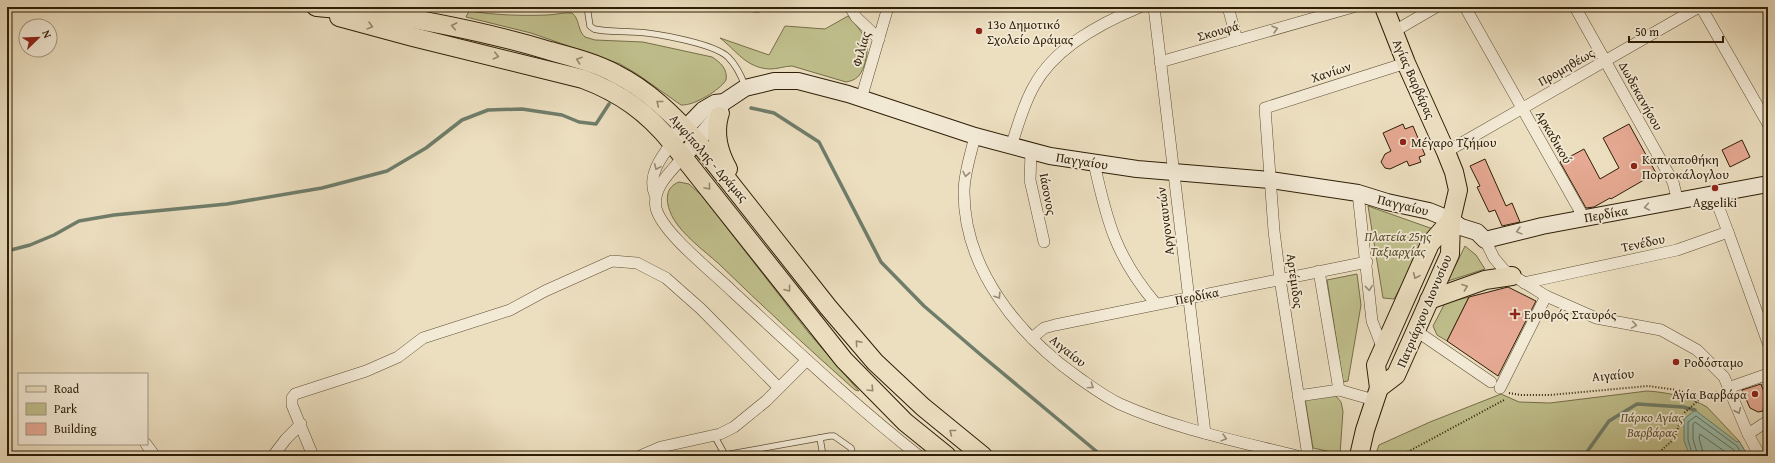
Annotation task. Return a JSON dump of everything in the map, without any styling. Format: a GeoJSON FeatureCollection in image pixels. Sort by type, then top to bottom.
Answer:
{"type":"FeatureCollection","features":[{"type":"Feature","properties":{"kind":"main road","name":"Αμφίπολης - Δράμας"},"geometry":{"type":"LineString","coordinates":[[318,7],[351,9],[486,32],[568,56],[616,73],[648,116],[731,215],[844,360],[900,418],[947,456]]}},
{"type":"Feature","properties":{"kind":"main road","name":"Αμφίπολης - Δράμας"},"geometry":{"type":"LineString","coordinates":[[318,7],[332,14],[366,25],[553,70],[583,79],[607,89],[630,92],[661,104],[691,134],[833,313],[875,362],[923,407],[983,456]]}},
{"type":"Feature","properties":{"kind":"main road","name":"Αγίας Βαρβάρας"},"geometry":{"type":"LineString","coordinates":[[1384,7],[1406,63],[1454,172],[1458,190],[1451,220]]}},
{"type":"Feature","properties":{"kind":"main road","name":"Παγγαίου"},"geometry":{"type":"LineString","coordinates":[[691,134],[722,109],[742,90],[767,82],[786,80],[807,83],[862,98],[975,136],[1031,152],[1094,163],[1173,172],[1270,180],[1358,193],[1394,204],[1429,211],[1451,220]]}},
{"type":"Feature","properties":{"kind":"main road"},"geometry":{"type":"LineString","coordinates":[[722,109],[717,127],[717,141],[725,163],[774,238]]}},
{"type":"Feature","properties":{"kind":"main road"},"geometry":{"type":"LineString","coordinates":[[672,143],[691,134]]}},
{"type":"Feature","properties":{"kind":"main road"},"geometry":{"type":"LineString","coordinates":[[683,157],[691,134]]}},
{"type":"Feature","properties":{"kind":"main road","name":"Περδίκα"},"geometry":{"type":"LineString","coordinates":[[1485,240],[1525,229],[1678,202],[1768,184]]}},
{"type":"Feature","properties":{"kind":"main road"},"geometry":{"type":"LineString","coordinates":[[1451,220],[1461,227],[1478,232],[1485,240]]}},
{"type":"Feature","properties":{"kind":"main road","name":"Πατριάρχου Διονυσίου"},"geometry":{"type":"LineString","coordinates":[[1377,394],[1396,375],[1450,254],[1451,220]]}},
{"type":"Feature","properties":{"kind":"main road","name":"Πατριάρχου Διονυσίου"},"geometry":{"type":"LineString","coordinates":[[1359,456],[1377,394],[1376,365],[1430,244],[1451,220]]}},
{"type":"Feature","properties":{"kind":"main road"},"geometry":{"type":"LineString","coordinates":[[1429,300],[1485,280],[1518,280]]}},
{"type":"Feature","properties":{"kind":"street"},"geometry":{"type":"LineString","coordinates":[[850,7],[856,17],[879,39]]}},
{"type":"Feature","properties":{"kind":"street","name":"Φιλίας"},"geometry":{"type":"LineString","coordinates":[[862,98],[888,7]]}},
{"type":"Feature","properties":{"kind":"street"},"geometry":{"type":"LineString","coordinates":[[1011,146],[1030,94],[1038,78],[1051,62],[1075,42],[1093,30],[1140,7]]}},
{"type":"Feature","properties":{"kind":"street","name":"Αργοναυτών"},"geometry":{"type":"LineString","coordinates":[[1154,7],[1205,433]]}},
{"type":"Feature","properties":{"kind":"street"},"geometry":{"type":"LineString","coordinates":[[1228,7],[1237,40]]}},
{"type":"Feature","properties":{"kind":"street","name":"Σκουφά"},"geometry":{"type":"LineString","coordinates":[[1160,62],[1353,7]]}},
{"type":"Feature","properties":{"kind":"street"},"geometry":{"type":"LineString","coordinates":[[1393,32],[1436,7]]}},
{"type":"Feature","properties":{"kind":"street","name":"Αρκαδικού"},"geometry":{"type":"LineString","coordinates":[[1465,7],[1521,109],[1584,218]]}},
{"type":"Feature","properties":{"kind":"street","name":"Δωδεκανήσου"},"geometry":{"type":"LineString","coordinates":[[1575,7],[1673,182],[1678,202]]}},
{"type":"Feature","properties":{"kind":"street"},"geometry":{"type":"LineString","coordinates":[[1700,7],[1764,106],[1768,124]]}},
{"type":"Feature","properties":{"kind":"street","name":"Προμηθέως"},"geometry":{"type":"LineString","coordinates":[[1446,152],[1700,7]]}},
{"type":"Feature","properties":{"kind":"street","name":"Χανίων"},"geometry":{"type":"LineString","coordinates":[[1265,108],[1406,63]]}},
{"type":"Feature","properties":{"kind":"street","name":"Αρτέμιδος"},"geometry":{"type":"LineString","coordinates":[[1265,108],[1270,180],[1280,279],[1308,456]]}},
{"type":"Feature","properties":{"kind":"street","name":"Αιγαίου"},"geometry":{"type":"LineString","coordinates":[[975,136],[964,191],[968,231],[979,263],[994,290],[1015,320],[1032,338],[1059,364],[1114,401],[1141,412],[1205,433],[1296,456]]}},
{"type":"Feature","properties":{"kind":"street"},"geometry":{"type":"LineString","coordinates":[[672,143],[663,156],[653,177],[652,186],[656,195],[658,214],[670,232],[807,360],[866,413],[919,456]]}},
{"type":"Feature","properties":{"kind":"street","name":"Ιάσονος"},"geometry":{"type":"LineString","coordinates":[[1031,152],[1030,180],[1044,242]]}},
{"type":"Feature","properties":{"kind":"street"},"geometry":{"type":"LineString","coordinates":[[656,195],[659,187],[683,157]]}},
{"type":"Feature","properties":{"kind":"street"},"geometry":{"type":"LineString","coordinates":[[1094,163],[1103,202],[1115,242],[1128,267],[1156,304]]}},
{"type":"Feature","properties":{"kind":"street"},"geometry":{"type":"LineString","coordinates":[[1358,193],[1367,262],[1372,321],[1383,349]]}},
{"type":"Feature","properties":{"kind":"street"},"geometry":{"type":"LineString","coordinates":[[1714,195],[1768,343]]}},
{"type":"Feature","properties":{"kind":"street","name":"Τενέδου"},"geometry":{"type":"LineString","coordinates":[[1518,280],[1677,250],[1728,232]]}},
{"type":"Feature","properties":{"kind":"street"},"geometry":{"type":"LineString","coordinates":[[1485,240],[1498,264],[1518,280],[1546,296],[1596,318],[1665,331],[1690,345],[1723,376],[1748,434],[1760,456]]}},
{"type":"Feature","properties":{"kind":"street"},"geometry":{"type":"LineString","coordinates":[[313,456],[292,405],[292,398],[294,394],[366,371],[398,357],[423,338],[510,310],[545,291],[612,261],[637,263],[666,278],[701,309],[779,388]]}},
{"type":"Feature","properties":{"kind":"street","name":"Περδίκα"},"geometry":{"type":"LineString","coordinates":[[1032,338],[1044,328],[1055,325],[1367,262]]}},
{"type":"Feature","properties":{"kind":"street"},"geometry":{"type":"LineString","coordinates":[[1319,271],[1339,390]]}},
{"type":"Feature","properties":{"kind":"street"},"geometry":{"type":"LineString","coordinates":[[1415,330],[1495,385],[1546,296]]}},
{"type":"Feature","properties":{"kind":"street"},"geometry":{"type":"LineString","coordinates":[[640,456],[671,444],[726,432],[737,426],[807,360]]}},
{"type":"Feature","properties":{"kind":"street"},"geometry":{"type":"LineString","coordinates":[[1728,388],[1768,374]]}},
{"type":"Feature","properties":{"kind":"street"},"geometry":{"type":"LineString","coordinates":[[1298,396],[1339,390],[1377,394]]}},
{"type":"Feature","properties":{"kind":"street"},"geometry":{"type":"LineString","coordinates":[[1748,434],[1768,421]]}},
{"type":"Feature","properties":{"kind":"street"},"geometry":{"type":"LineString","coordinates":[[273,456],[286,439],[301,424]]}},
{"type":"Feature","properties":{"kind":"street"},"geometry":{"type":"LineString","coordinates":[[147,445],[155,456]]}},
{"type":"Feature","properties":{"kind":"lane"},"geometry":{"type":"LineString","coordinates":[[588,13],[590,26],[594,29],[663,35],[716,50],[727,57],[734,65],[742,78],[742,90]]}},
{"type":"Feature","properties":{"kind":"lane"},"geometry":{"type":"LineString","coordinates":[[714,435],[725,455],[834,436],[851,448],[853,456]]}},
{"type":"Feature","properties":{"kind":"lane"},"geometry":{"type":"LineString","coordinates":[[820,438],[823,456]]}},
{"type":"Feature","properties":{"kind":"path","name":"Αιγαίου"},"geometry":{"type":"LineString","coordinates":[[1495,385],[1514,395],[1550,395],[1648,386],[1677,390],[1701,398]]}},
{"type":"Feature","properties":{"kind":"path"},"geometry":{"type":"LineString","coordinates":[[1655,456],[1674,439],[1683,414],[1701,398],[1728,388]]}},
{"type":"Feature","properties":{"kind":"path"},"geometry":{"type":"LineString","coordinates":[[1400,456],[1514,395]]}},
{"type":"Feature","properties":{"kind":"green space"},"geometry":{"type":"Polygon","coordinates":[[[469,11],[517,15],[572,13],[575,15],[582,34],[585,37],[595,40],[643,42],[712,57],[725,69],[726,80],[713,93],[706,97],[693,103],[681,105],[620,64],[531,33],[466,17],[469,11]]]}},
{"type":"Feature","properties":{"kind":"green space"},"geometry":{"type":"Polygon","coordinates":[[[848,16],[862,33],[867,44],[867,51],[864,66],[859,75],[855,79],[846,82],[792,66],[770,69],[754,66],[742,58],[720,38],[769,55],[785,26],[825,29],[848,16]]]}},
{"type":"Feature","properties":{"kind":"green space"},"geometry":{"type":"Polygon","coordinates":[[[679,182],[689,184],[702,196],[808,332],[859,391],[855,390],[768,311],[682,230],[673,218],[667,197],[670,188],[679,182]]]}},
{"type":"Feature","properties":{"kind":"green space","name":"Πλατεία 25ης Ταξιαρχίας"},"geometry":{"type":"Polygon","coordinates":[[[1368,206],[1433,229],[1394,299],[1383,298],[1368,206]]]}},
{"type":"Feature","properties":{"kind":"green space"},"geometry":{"type":"Polygon","coordinates":[[[1465,246],[1476,255],[1485,269],[1448,281],[1465,246]]]}},
{"type":"Feature","properties":{"kind":"green space"},"geometry":{"type":"Polygon","coordinates":[[[1357,274],[1361,305],[1348,381],[1343,382],[1327,280],[1357,274]]]}},
{"type":"Feature","properties":{"kind":"green space"},"geometry":{"type":"Polygon","coordinates":[[[1469,297],[1447,341],[1437,335],[1433,326],[1445,303],[1469,297]]]}},
{"type":"Feature","properties":{"kind":"green space","name":"Πάρκο Αγίας Βαρβάρας"},"geometry":{"type":"Polygon","coordinates":[[[1647,391],[1693,400],[1707,407],[1739,441],[1748,456],[1375,456],[1379,445],[1430,422],[1501,394],[1519,402],[1550,403],[1647,391]]]}},
{"type":"Feature","properties":{"kind":"green space"},"geometry":{"type":"Polygon","coordinates":[[[1335,395],[1341,402],[1343,411],[1340,454],[1313,448],[1305,399],[1335,395]]]}},
{"type":"Feature","properties":{"kind":"water"},"geometry":{"type":"Polygon","coordinates":[[[1695,410],[1737,442],[1739,441],[1748,456],[1690,456],[1684,441],[1684,419],[1695,410]]]}},
{"type":"Feature","properties":{"kind":"building","name":"Μέγαρο Τζήμου"},"geometry":{"type":"Polygon","coordinates":[[[1403,124],[1405,129],[1413,126],[1425,155],[1419,157],[1421,162],[1409,166],[1407,161],[1390,169],[1385,168],[1381,162],[1385,154],[1391,151],[1383,133],[1403,124]]]}},
{"type":"Feature","properties":{"kind":"building","name":"Καπναποθήκη Πορτοκάλογλου"},"geometry":{"type":"Polygon","coordinates":[[[1629,124],[1656,173],[1611,199],[1610,198],[1594,207],[1586,208],[1560,162],[1584,149],[1600,179],[1619,168],[1603,138],[1629,124]]]}},
{"type":"Feature","properties":{"kind":"building"},"geometry":{"type":"Polygon","coordinates":[[[1742,140],[1750,157],[1730,167],[1722,150],[1742,140]]]}},
{"type":"Feature","properties":{"kind":"building"},"geometry":{"type":"Polygon","coordinates":[[[1485,159],[1506,206],[1512,203],[1520,222],[1502,226],[1495,210],[1489,212],[1477,187],[1480,186],[1470,166],[1485,159]]]}},
{"type":"Feature","properties":{"kind":"building"},"geometry":{"type":"Polygon","coordinates":[[[1508,287],[1536,301],[1498,376],[1447,341],[1469,297],[1508,287]]]}},
{"type":"Feature","properties":{"kind":"building","name":"Αγία Βαρβάρα"},"geometry":{"type":"Polygon","coordinates":[[[1761,384],[1768,403],[1764,404],[1763,411],[1758,412],[1750,408],[1742,390],[1761,384]]]}},
{"type":"Feature","properties":{"kind":"waterway"},"geometry":{"type":"LineString","coordinates":[[7,251],[30,245],[54,235],[79,221],[114,215],[227,204],[322,188],[387,171],[426,148],[462,120],[488,110],[522,109],[562,115],[579,122],[596,124],[609,104]]}},
{"type":"Feature","properties":{"kind":"waterway"},"geometry":{"type":"LineString","coordinates":[[751,108],[774,113],[819,142],[881,262],[924,306],[1102,456]]}},
{"type":"Feature","properties":{"kind":"waterway"},"geometry":{"type":"LineString","coordinates":[[1584,456],[1609,421],[1637,404],[1683,407],[1695,410]]}},
{"type":"Feature","properties":{"kind":"place","name":"13ο Δημοτικό Σχολείο Δράμας"},"geometry":{"type":"Point","coordinates":[979,31]}},
{"type":"Feature","properties":{"kind":"place","name":"Μέγαρο Τζήμου"},"geometry":{"type":"Point","coordinates":[1403,142]}},
{"type":"Feature","properties":{"kind":"place","name":"Καπναποθήκη Πορτοκάλογλου"},"geometry":{"type":"Point","coordinates":[1634,166]}},
{"type":"Feature","properties":{"kind":"place","name":"Aggeliki"},"geometry":{"type":"Point","coordinates":[1715,188]}},
{"type":"Feature","properties":{"kind":"place","name":"Ερυθρός Σταυρός"},"geometry":{"type":"Point","coordinates":[1515,314]}},
{"type":"Feature","properties":{"kind":"place","name":"Ροδόσταμο"},"geometry":{"type":"Point","coordinates":[1676,362]}},
{"type":"Feature","properties":{"kind":"place","name":"Αγία Βαρβάρα"},"geometry":{"type":"Point","coordinates":[1755,394]}}]}
